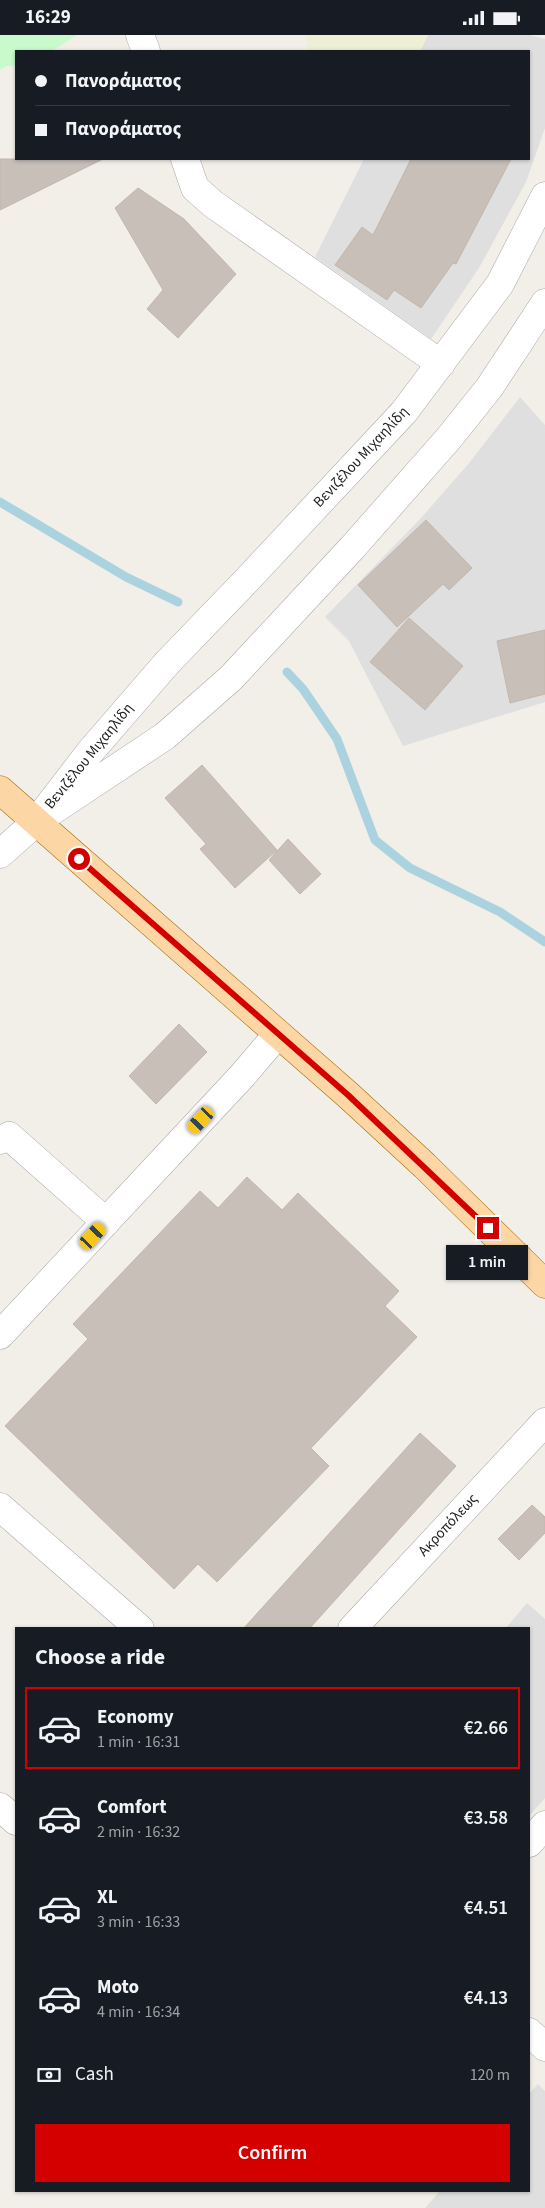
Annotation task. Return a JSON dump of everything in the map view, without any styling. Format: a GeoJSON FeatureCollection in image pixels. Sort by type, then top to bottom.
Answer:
{"type":"FeatureCollection","features":[{"type":"Feature","properties":{"kind":"main road"},"geometry":{"type":"LineString","coordinates":[[0,790],[425,1166],[545,1285]]}},
{"type":"Feature","properties":{"kind":"street"},"geometry":{"type":"LineString","coordinates":[[140,35],[146,50]]}},
{"type":"Feature","properties":{"kind":"street"},"geometry":{"type":"LineString","coordinates":[[185,160],[196,188],[213,204],[441,364]]}},
{"type":"Feature","properties":{"kind":"street","name":"Βενιζέλου Μιχαηλίδη"},"geometry":{"type":"LineString","coordinates":[[37,821],[90,752],[167,663],[404,412],[500,284],[545,196]]}},
{"type":"Feature","properties":{"kind":"street","name":"Βενιζέλου Μιχαηλίδη"},"geometry":{"type":"LineString","coordinates":[[37,821],[165,736],[230,678],[352,548],[450,438],[488,388],[545,303]]}},
{"type":"Feature","properties":{"kind":"street"},"geometry":{"type":"LineString","coordinates":[[0,854],[37,821]]}},
{"type":"Feature","properties":{"kind":"street"},"geometry":{"type":"LineString","coordinates":[[0,1335],[242,1076],[277,1035]]}},
{"type":"Feature","properties":{"kind":"street"},"geometry":{"type":"LineString","coordinates":[[0,1140],[9,1136],[106,1222]]}},
{"type":"Feature","properties":{"kind":"street","name":"Ακροπόλεως"},"geometry":{"type":"LineString","coordinates":[[354,1627],[545,1421]]}},
{"type":"Feature","properties":{"kind":"street"},"geometry":{"type":"LineString","coordinates":[[0,1507],[138,1627]]}},
{"type":"Feature","properties":{"kind":"street"},"geometry":{"type":"LineString","coordinates":[[0,1807],[15,1820]]}},
{"type":"Feature","properties":{"kind":"street"},"geometry":{"type":"LineString","coordinates":[[530,1842],[545,1825]]}},
{"type":"Feature","properties":{"kind":"street"},"geometry":{"type":"LineString","coordinates":[[530,2033],[545,2047]]}},
{"type":"Feature","properties":{"kind":"shaded area"},"geometry":{"type":"Polygon","coordinates":[[[428,35],[530,35],[545,39],[545,128],[526,182],[479,268],[431,339],[315,257],[364,160],[530,160],[530,50],[420,50],[428,35]]]}},
{"type":"Feature","properties":{"kind":"shaded area"},"geometry":{"type":"Polygon","coordinates":[[[520,397],[545,425],[545,702],[403,746],[349,641],[325,617],[422,517],[470,462],[520,397]]]}},
{"type":"Feature","properties":{"kind":"shaded area"},"geometry":{"type":"Polygon","coordinates":[[[527,1603],[545,1619],[545,1798],[530,1815],[530,1627],[507,1627],[527,1603]]]}},
{"type":"Feature","properties":{"kind":"shaded area"},"geometry":{"type":"Polygon","coordinates":[[[538,2084],[545,2091],[545,2208],[425,2208],[439,2192],[530,2192],[530,2093],[538,2084]]]}},
{"type":"Feature","properties":{"kind":"green space"},"geometry":{"type":"Polygon","coordinates":[[[0,35],[77,35],[54,50],[15,50],[15,66],[6,66],[0,70],[0,35]]]}},
{"type":"Feature","properties":{"kind":"green space"},"geometry":{"type":"Polygon","coordinates":[[[305,35],[428,35],[420,50],[308,50],[305,35]]]}},
{"type":"Feature","properties":{"kind":"building"},"geometry":{"type":"Polygon","coordinates":[[[0,159],[101,160],[0,210],[0,159]]]}},
{"type":"Feature","properties":{"kind":"building"},"geometry":{"type":"Polygon","coordinates":[[[410,160],[510,160],[456,264],[453,263],[421,308],[394,290],[387,300],[335,265],[362,227],[373,235],[410,160]]]}},
{"type":"Feature","properties":{"kind":"building"},"geometry":{"type":"Polygon","coordinates":[[[138,188],[184,219],[236,274],[178,338],[147,309],[163,290],[115,208],[138,188]]]}},
{"type":"Feature","properties":{"kind":"building"},"geometry":{"type":"Polygon","coordinates":[[[426,520],[472,568],[449,590],[443,584],[397,627],[358,585],[426,520]]]}},
{"type":"Feature","properties":{"kind":"building"},"geometry":{"type":"Polygon","coordinates":[[[409,618],[463,666],[425,710],[370,662],[409,618]]]}},
{"type":"Feature","properties":{"kind":"building"},"geometry":{"type":"Polygon","coordinates":[[[545,630],[545,694],[510,703],[497,641],[545,630]]]}},
{"type":"Feature","properties":{"kind":"building"},"geometry":{"type":"Polygon","coordinates":[[[202,765],[277,850],[235,888],[200,849],[206,844],[165,798],[202,765]]]}},
{"type":"Feature","properties":{"kind":"building"},"geometry":{"type":"Polygon","coordinates":[[[288,839],[321,874],[300,894],[269,860],[288,839]]]}},
{"type":"Feature","properties":{"kind":"building"},"geometry":{"type":"Polygon","coordinates":[[[179,1024],[207,1052],[156,1104],[129,1076],[179,1024]]]}},
{"type":"Feature","properties":{"kind":"building"},"geometry":{"type":"Polygon","coordinates":[[[247,1177],[282,1210],[298,1193],[399,1291],[385,1306],[417,1337],[311,1448],[329,1466],[217,1582],[198,1564],[174,1589],[5,1426],[88,1339],[73,1324],[200,1191],[218,1208],[247,1177]]]}},
{"type":"Feature","properties":{"kind":"building"},"geometry":{"type":"Polygon","coordinates":[[[420,1433],[456,1466],[311,1627],[245,1627],[420,1433]]]}},
{"type":"Feature","properties":{"kind":"building"},"geometry":{"type":"Polygon","coordinates":[[[532,1505],[545,1517],[545,1533],[519,1560],[498,1539],[532,1505]]]}},
{"type":"Feature","properties":{"kind":"waterway"},"geometry":{"type":"LineString","coordinates":[[0,502],[126,577],[178,602]]}},
{"type":"Feature","properties":{"kind":"waterway"},"geometry":{"type":"LineString","coordinates":[[287,672],[303,689],[337,739],[375,840],[410,868],[500,912],[545,942]]}},
{"type":"Feature","properties":{"kind":"route"},"geometry":{"type":"LineString","coordinates":[[79,859],[277,1035],[348,1095],[425,1166],[488,1228]]}}]}
